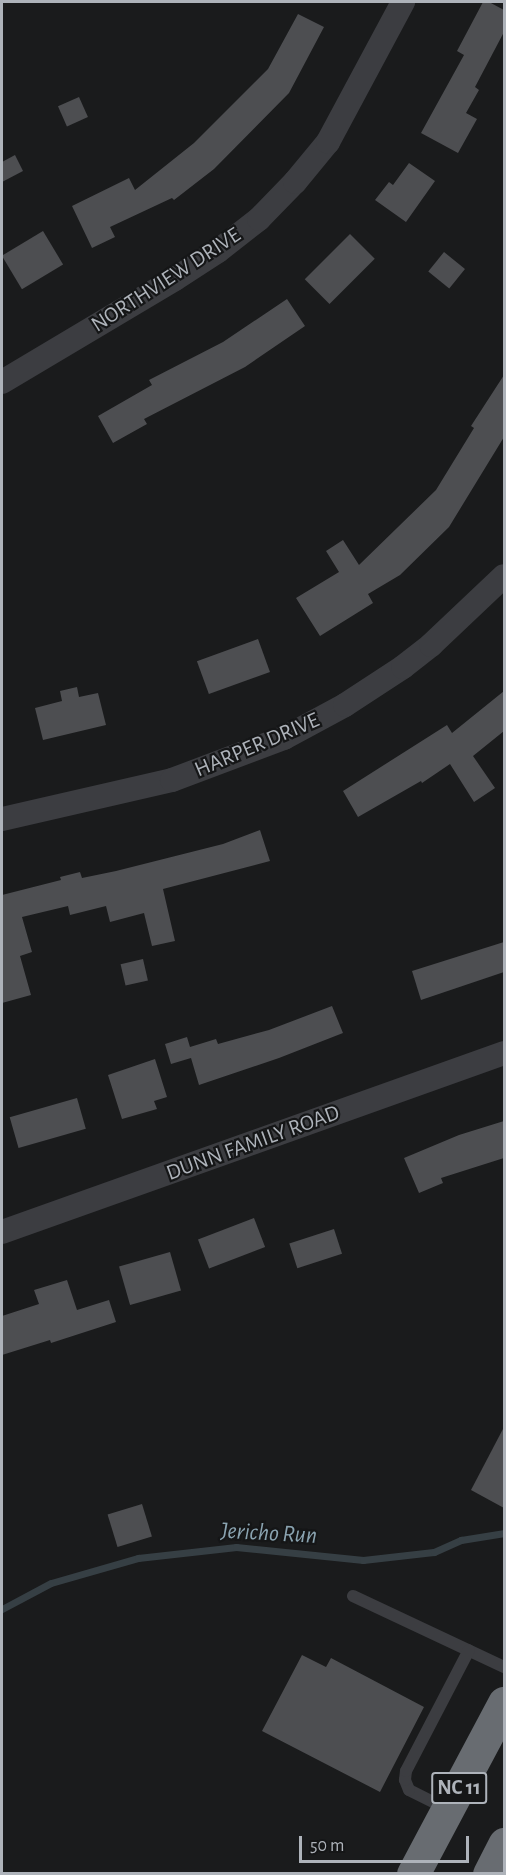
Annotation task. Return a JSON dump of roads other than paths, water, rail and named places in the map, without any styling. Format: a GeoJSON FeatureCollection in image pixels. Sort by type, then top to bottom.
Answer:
{"type":"FeatureCollection","features":[{"type":"Feature","properties":{"kind":"highway","name":"NC 11"},"geometry":{"type":"LineString","coordinates":[[413,1874],[504,1703]]}},
{"type":"Feature","properties":{"kind":"highway"},"geometry":{"type":"LineString","coordinates":[[489,1874],[504,1844]]}},
{"type":"Feature","properties":{"kind":"street","name":"NORTHVIEW DRIVE"},"geometry":{"type":"LineString","coordinates":[[2,382],[175,279],[218,251],[259,219],[295,182],[328,142],[403,2]]}},
{"type":"Feature","properties":{"kind":"street","name":"HARPER DRIVE"},"geometry":{"type":"LineString","coordinates":[[2,819],[172,780],[284,738],[345,705],[403,667],[440,638],[504,576]]}},
{"type":"Feature","properties":{"kind":"street","name":"DUNN FAMILY ROAD"},"geometry":{"type":"LineString","coordinates":[[2,1232],[504,1053]]}},
{"type":"Feature","properties":{"kind":"lane"},"geometry":{"type":"LineString","coordinates":[[353,1596],[504,1667]]}},
{"type":"Feature","properties":{"kind":"lane"},"geometry":{"type":"LineString","coordinates":[[448,1809],[409,1790],[405,1780],[406,1771],[469,1650]]}},
{"type":"Feature","properties":{"kind":"waterway","name":"Jericho Run"},"geometry":{"type":"LineString","coordinates":[[2,1609],[51,1583],[138,1558],[236,1547],[363,1560],[434,1552],[461,1540],[504,1533]]}}]}
